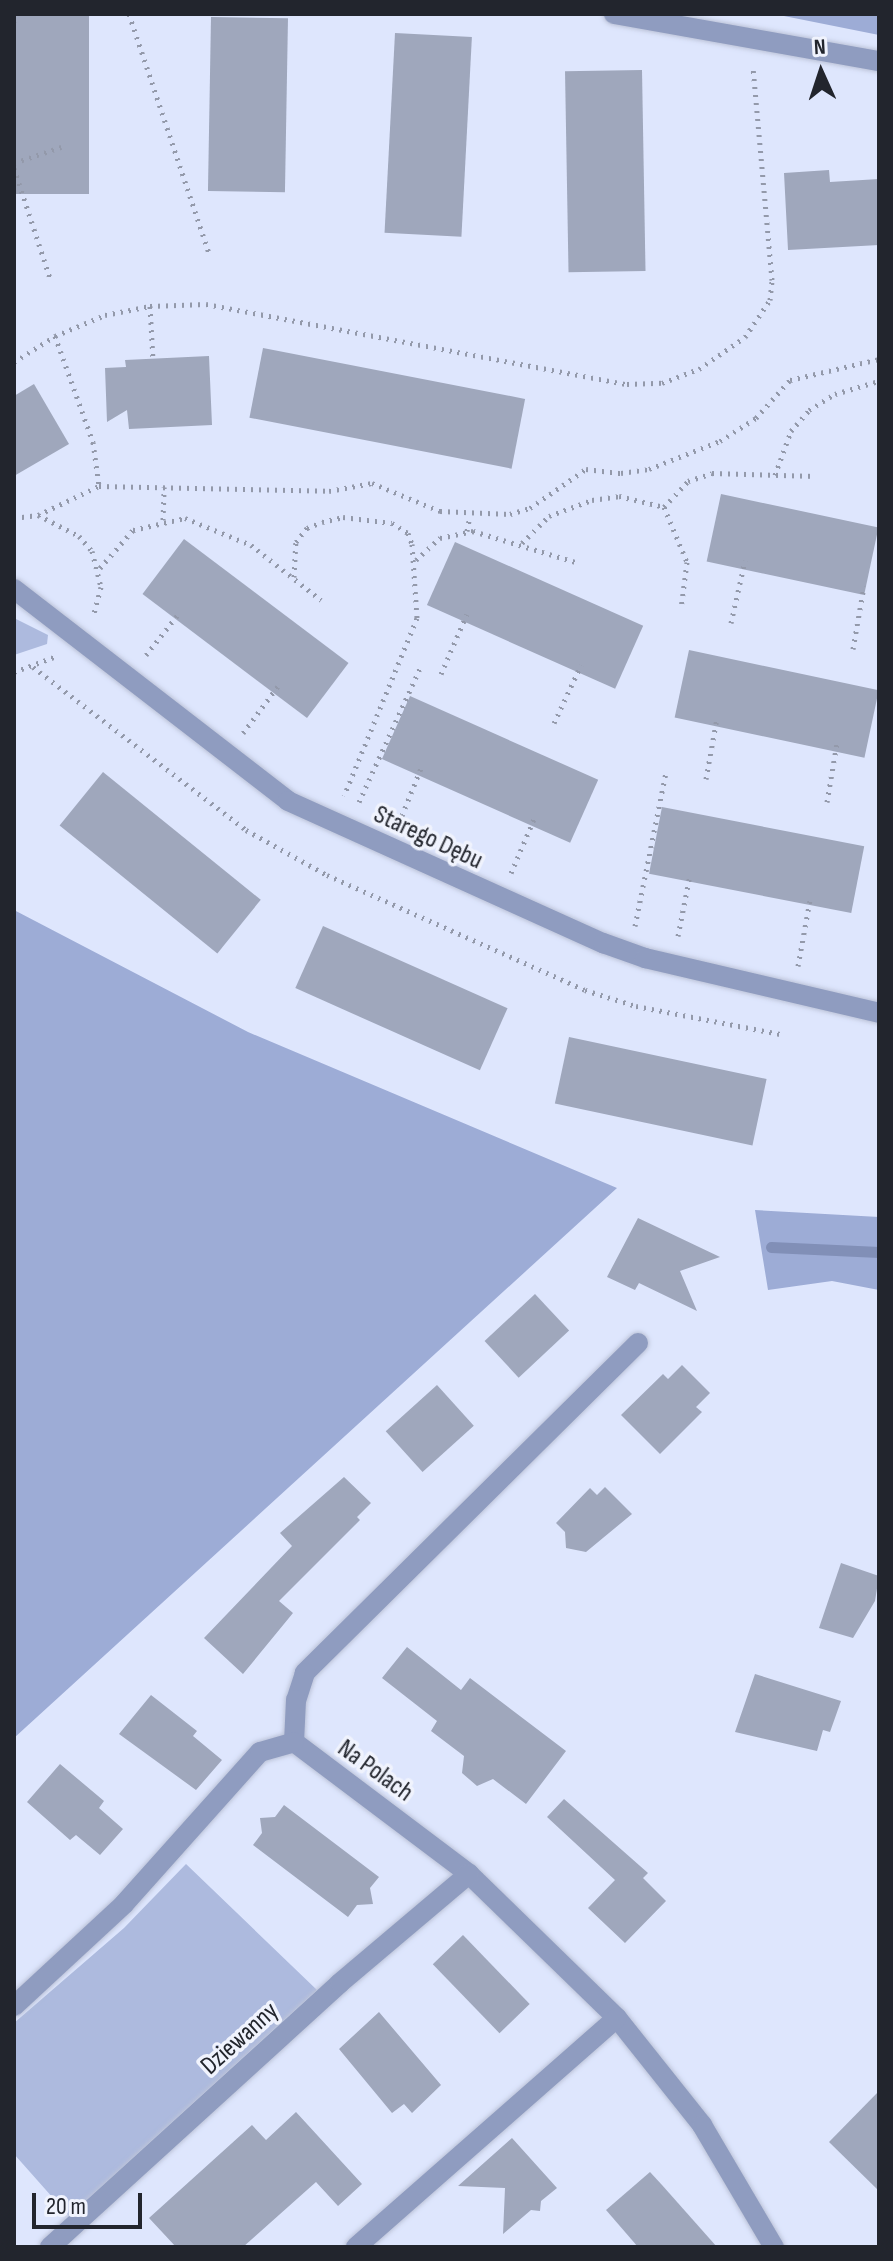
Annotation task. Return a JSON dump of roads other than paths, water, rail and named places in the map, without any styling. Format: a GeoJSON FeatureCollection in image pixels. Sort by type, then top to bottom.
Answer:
{"type":"FeatureCollection","features":[{"type":"Feature","properties":{"kind":"street"},"geometry":{"type":"LineString","coordinates":[[614,14],[879,61]]}},
{"type":"Feature","properties":{"kind":"street","name":"Starego Dębu"},"geometry":{"type":"LineString","coordinates":[[14,589],[288,801],[603,943],[645,958],[879,1013]]}},
{"type":"Feature","properties":{"kind":"street"},"geometry":{"type":"LineString","coordinates":[[14,2006],[124,1904],[260,1752],[294,1742],[296,1700],[305,1673],[638,1343]]}},
{"type":"Feature","properties":{"kind":"street","name":"Na Polach"},"geometry":{"type":"LineString","coordinates":[[294,1742],[469,1874],[617,2018],[702,2125],[774,2247]]}},
{"type":"Feature","properties":{"kind":"street","name":"Dziewanny"},"geometry":{"type":"LineString","coordinates":[[50,2247],[340,1983],[469,1874]]}},
{"type":"Feature","properties":{"kind":"street"},"geometry":{"type":"LineString","coordinates":[[356,2247],[617,2018]]}},
{"type":"Feature","properties":{"kind":"waterway"},"geometry":{"type":"LineString","coordinates":[[771,1247],[879,1252]]}}]}
